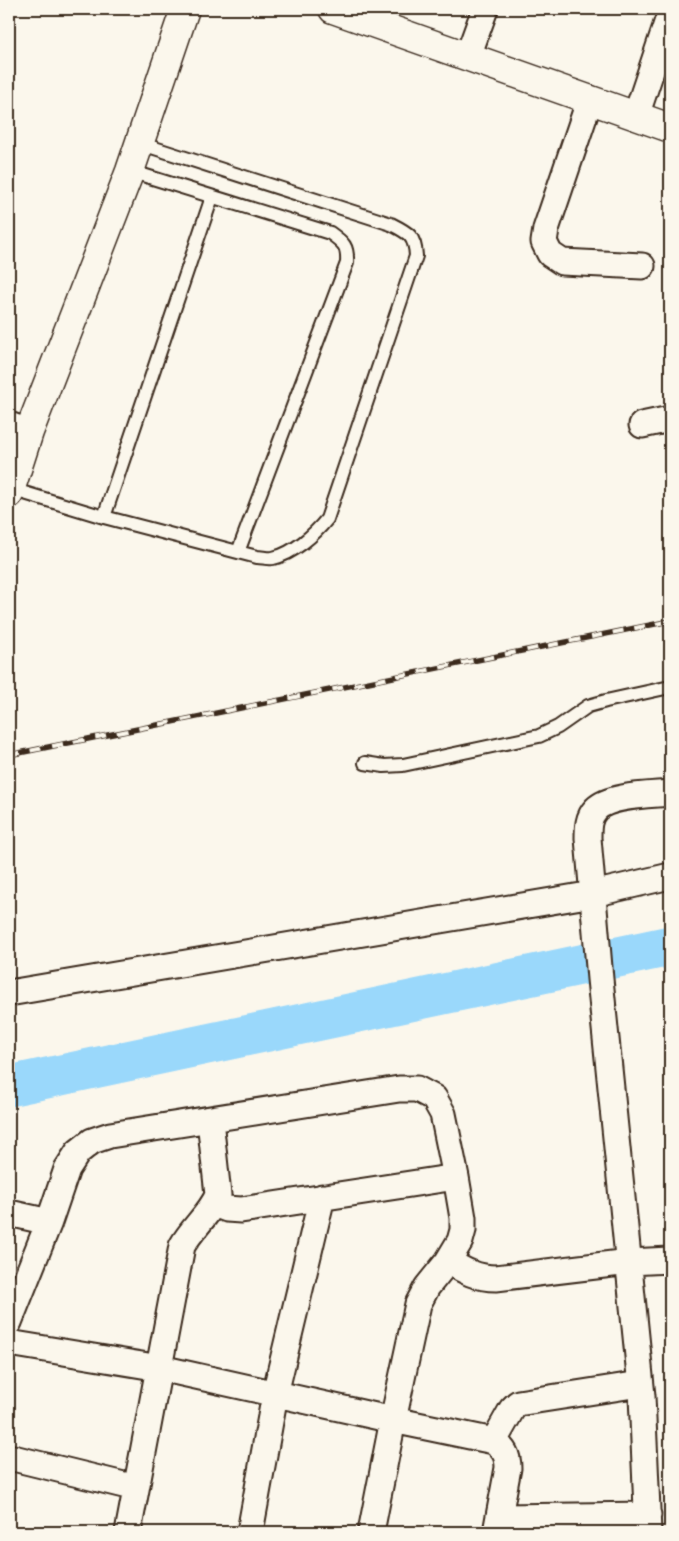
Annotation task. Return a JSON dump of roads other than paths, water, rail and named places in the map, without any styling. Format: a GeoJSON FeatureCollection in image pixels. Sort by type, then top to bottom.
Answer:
{"type":"FeatureCollection","features":[{"type":"Feature","properties":{"kind":"street"},"geometry":{"type":"LineString","coordinates":[[10,491],[19,428],[130,171],[185,9]]}},
{"type":"Feature","properties":{"kind":"street"},"geometry":{"type":"LineString","coordinates":[[468,56],[485,9]]}},
{"type":"Feature","properties":{"kind":"street"},"geometry":{"type":"LineString","coordinates":[[343,10],[670,128]]}},
{"type":"Feature","properties":{"kind":"street"},"geometry":{"type":"LineString","coordinates":[[636,116],[670,14]]}},
{"type":"Feature","properties":{"kind":"street"},"geometry":{"type":"LineString","coordinates":[[590,99],[546,229],[544,242],[550,254],[562,262],[642,266]]}},
{"type":"Feature","properties":{"kind":"street"},"geometry":{"type":"LineString","coordinates":[[642,425],[670,419]]}},
{"type":"Feature","properties":{"kind":"street"},"geometry":{"type":"LineString","coordinates":[[9,1343],[160,1368],[494,1441],[503,1448],[508,1458],[508,1468],[497,1525],[648,1524],[640,1384],[600,979],[588,821],[595,809],[609,800],[670,793]]}},
{"type":"Feature","properties":{"kind":"street"},"geometry":{"type":"LineString","coordinates":[[9,993],[593,894],[670,876]]}},
{"type":"Feature","properties":{"kind":"street"},"geometry":{"type":"LineString","coordinates":[[9,1322],[49,1222],[67,1169],[78,1152],[92,1141],[110,1135],[399,1090],[417,1090],[434,1098],[443,1114],[456,1176],[463,1218],[463,1230],[460,1241],[448,1261],[427,1286],[418,1304],[371,1532]]}},
{"type":"Feature","properties":{"kind":"street"},"geometry":{"type":"LineString","coordinates":[[128,1532],[182,1246],[188,1235],[214,1204],[218,1195],[210,1120]]}},
{"type":"Feature","properties":{"kind":"street"},"geometry":{"type":"LineString","coordinates":[[214,1204],[227,1209],[241,1210],[456,1176]]}},
{"type":"Feature","properties":{"kind":"street"},"geometry":{"type":"LineString","coordinates":[[250,1532],[275,1394],[322,1197]]}},
{"type":"Feature","properties":{"kind":"street"},"geometry":{"type":"LineString","coordinates":[[9,1213],[49,1222]]}},
{"type":"Feature","properties":{"kind":"street"},"geometry":{"type":"LineString","coordinates":[[448,1261],[482,1278],[496,1278],[628,1262],[670,1260]]}},
{"type":"Feature","properties":{"kind":"street"},"geometry":{"type":"LineString","coordinates":[[494,1441],[512,1409],[518,1403],[640,1384]]}},
{"type":"Feature","properties":{"kind":"street"},"geometry":{"type":"LineString","coordinates":[[9,1457],[136,1488]]}},
{"type":"Feature","properties":{"kind":"lane"},"geometry":{"type":"LineString","coordinates":[[10,491],[238,552],[271,558],[285,555],[316,532],[327,519],[416,256],[415,242],[405,231],[392,224],[139,143]]}},
{"type":"Feature","properties":{"kind":"lane"},"geometry":{"type":"LineString","coordinates":[[130,171],[330,234],[341,241],[347,251],[347,263],[238,552]]}},
{"type":"Feature","properties":{"kind":"lane"},"geometry":{"type":"LineString","coordinates":[[104,517],[212,197]]}},
{"type":"Feature","properties":{"kind":"lane"},"geometry":{"type":"LineString","coordinates":[[365,763],[403,766],[538,736],[558,728],[588,706],[670,687]]}},
{"type":"Feature","properties":{"kind":"waterway"},"geometry":{"type":"LineString","coordinates":[[9,1086],[670,946]]}},
{"type":"Feature","properties":{"kind":"railway"},"geometry":{"type":"LineString","coordinates":[[9,755],[670,621]]}}]}
